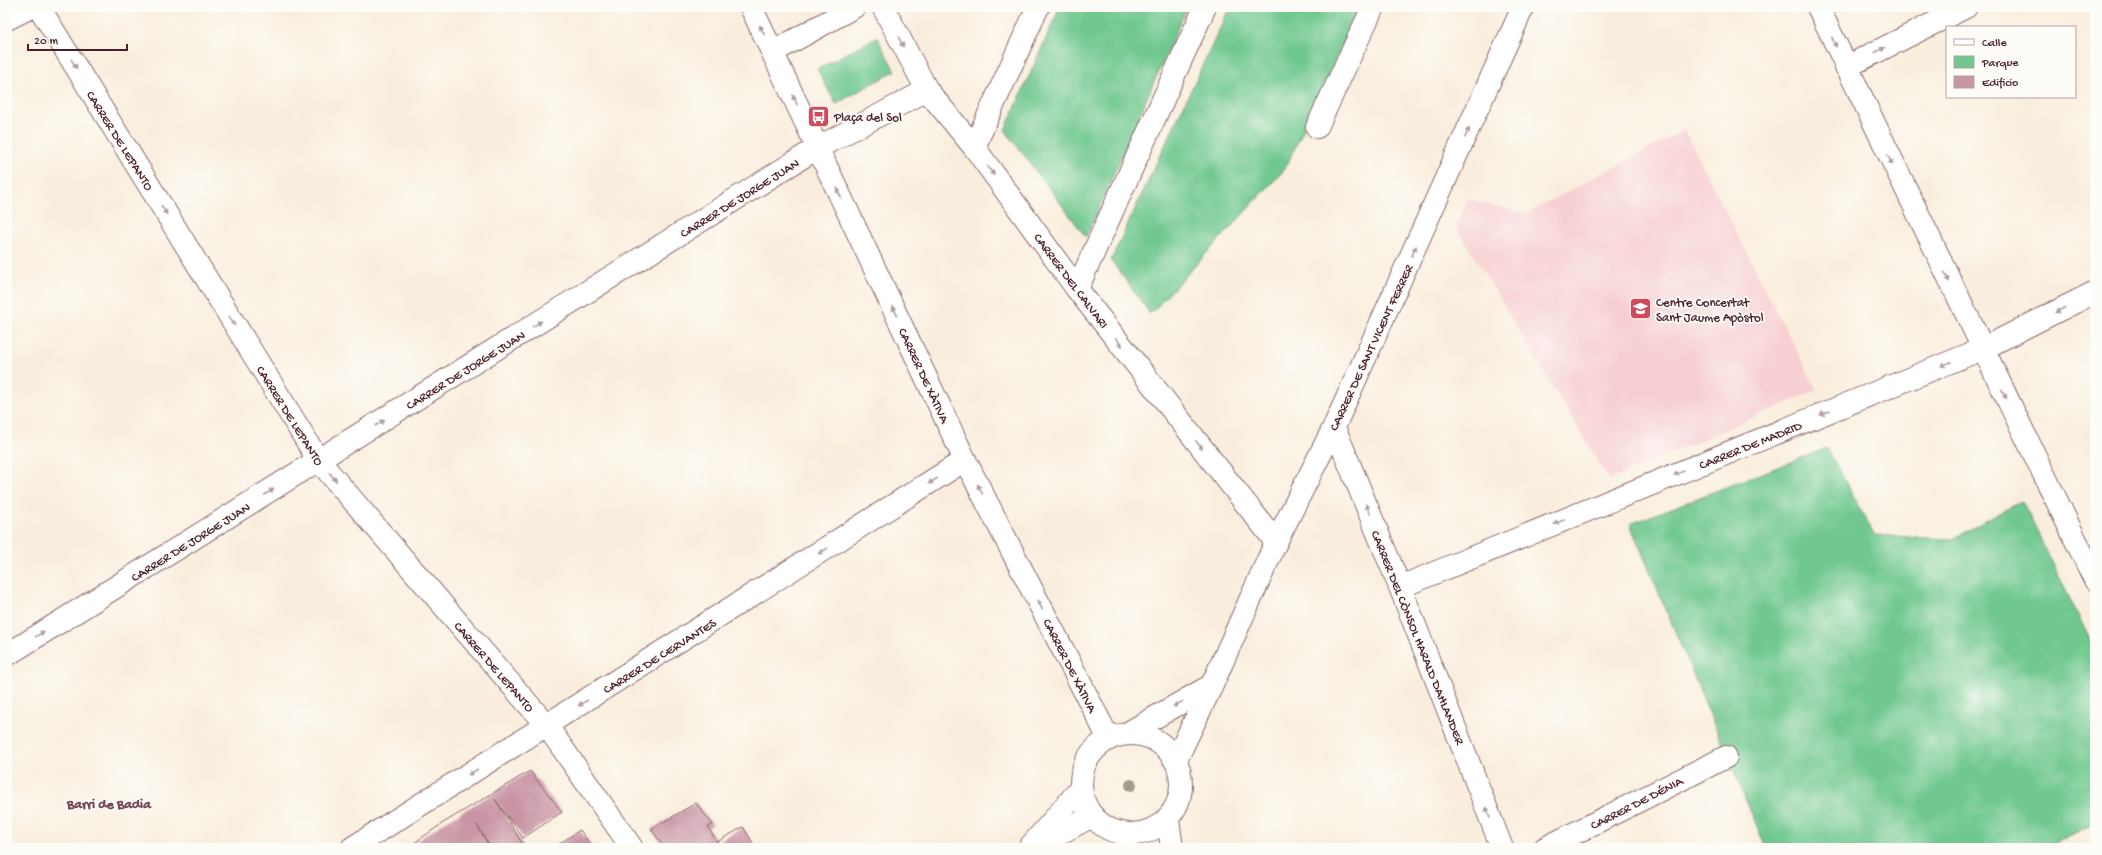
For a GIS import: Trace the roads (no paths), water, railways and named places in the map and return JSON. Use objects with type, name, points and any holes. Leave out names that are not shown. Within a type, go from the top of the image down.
[{"type":"street","points":[[7,19],[31,7]]},
{"type":"street","name":"CARRER DE LEPANTO","points":[[39,7],[319,461],[547,726],[632,848]]},
{"type":"street","name":"CARRER DE XÀTIVA","points":[[751,7],[966,460],[1117,737]]},
{"type":"street","points":[[773,52],[854,7]]},
{"type":"street","name":"CARRER DEL CALVARI","points":[[884,7],[927,90],[974,147],[1077,289],[1276,542]]},
{"type":"street","points":[[974,147],[1038,7]]},
{"type":"street","points":[[1077,289],[1205,7]]},
{"type":"street","points":[[1317,127],[1373,7]]},
{"type":"street","name":"CARRER DE SANT VICENT FERRER","points":[[1176,760],[1212,685],[1276,542],[1334,427],[1523,7]]},
{"type":"street","points":[[1818,7],[2095,580]]},
{"type":"street","points":[[1846,67],[1966,7]]},
{"type":"street","name":"CARRER DE JORGE JUAN","points":[[9,648],[319,461],[817,148],[927,90]]},
{"type":"street","name":"CARRER DE MADRID","points":[[1400,587],[1982,349],[2095,292]]},
{"type":"street","name":"CARRER DEL CÒNSOL HARALD DAHLANDER","points":[[1334,427],[1400,587],[1502,848]]},
{"type":"street","name":"CARRER DE CERVANTES","points":[[352,848],[966,460]]},
{"type":"street","points":[[1139,848],[1122,834],[1111,830],[1092,816],[1084,803],[1081,788],[1082,773],[1087,759],[1097,748],[1212,685]]},
{"type":"street","points":[[1117,737],[1140,735],[1155,739],[1167,748],[1176,760],[1181,775],[1182,791],[1177,806],[1168,820],[1154,829],[1138,834],[1122,834]]},
{"type":"street","name":"CARRER DE DÉNIA","points":[[1545,848],[1726,757]]},
{"type":"street","points":[[1030,848],[1081,788]]},
{"type":"street","points":[[1034,848],[1092,816]]},
{"type":"street","points":[[1168,820],[1172,848]]},
{"type":"place","name":"Plaça del Sol","points":[[819,116]]},
{"type":"place","name":"Centre Concertat Sant Jaume Apòstol","points":[[1640,308]]},
{"type":"district","name":"Barri de Badia","points":[[109,803]]}]
